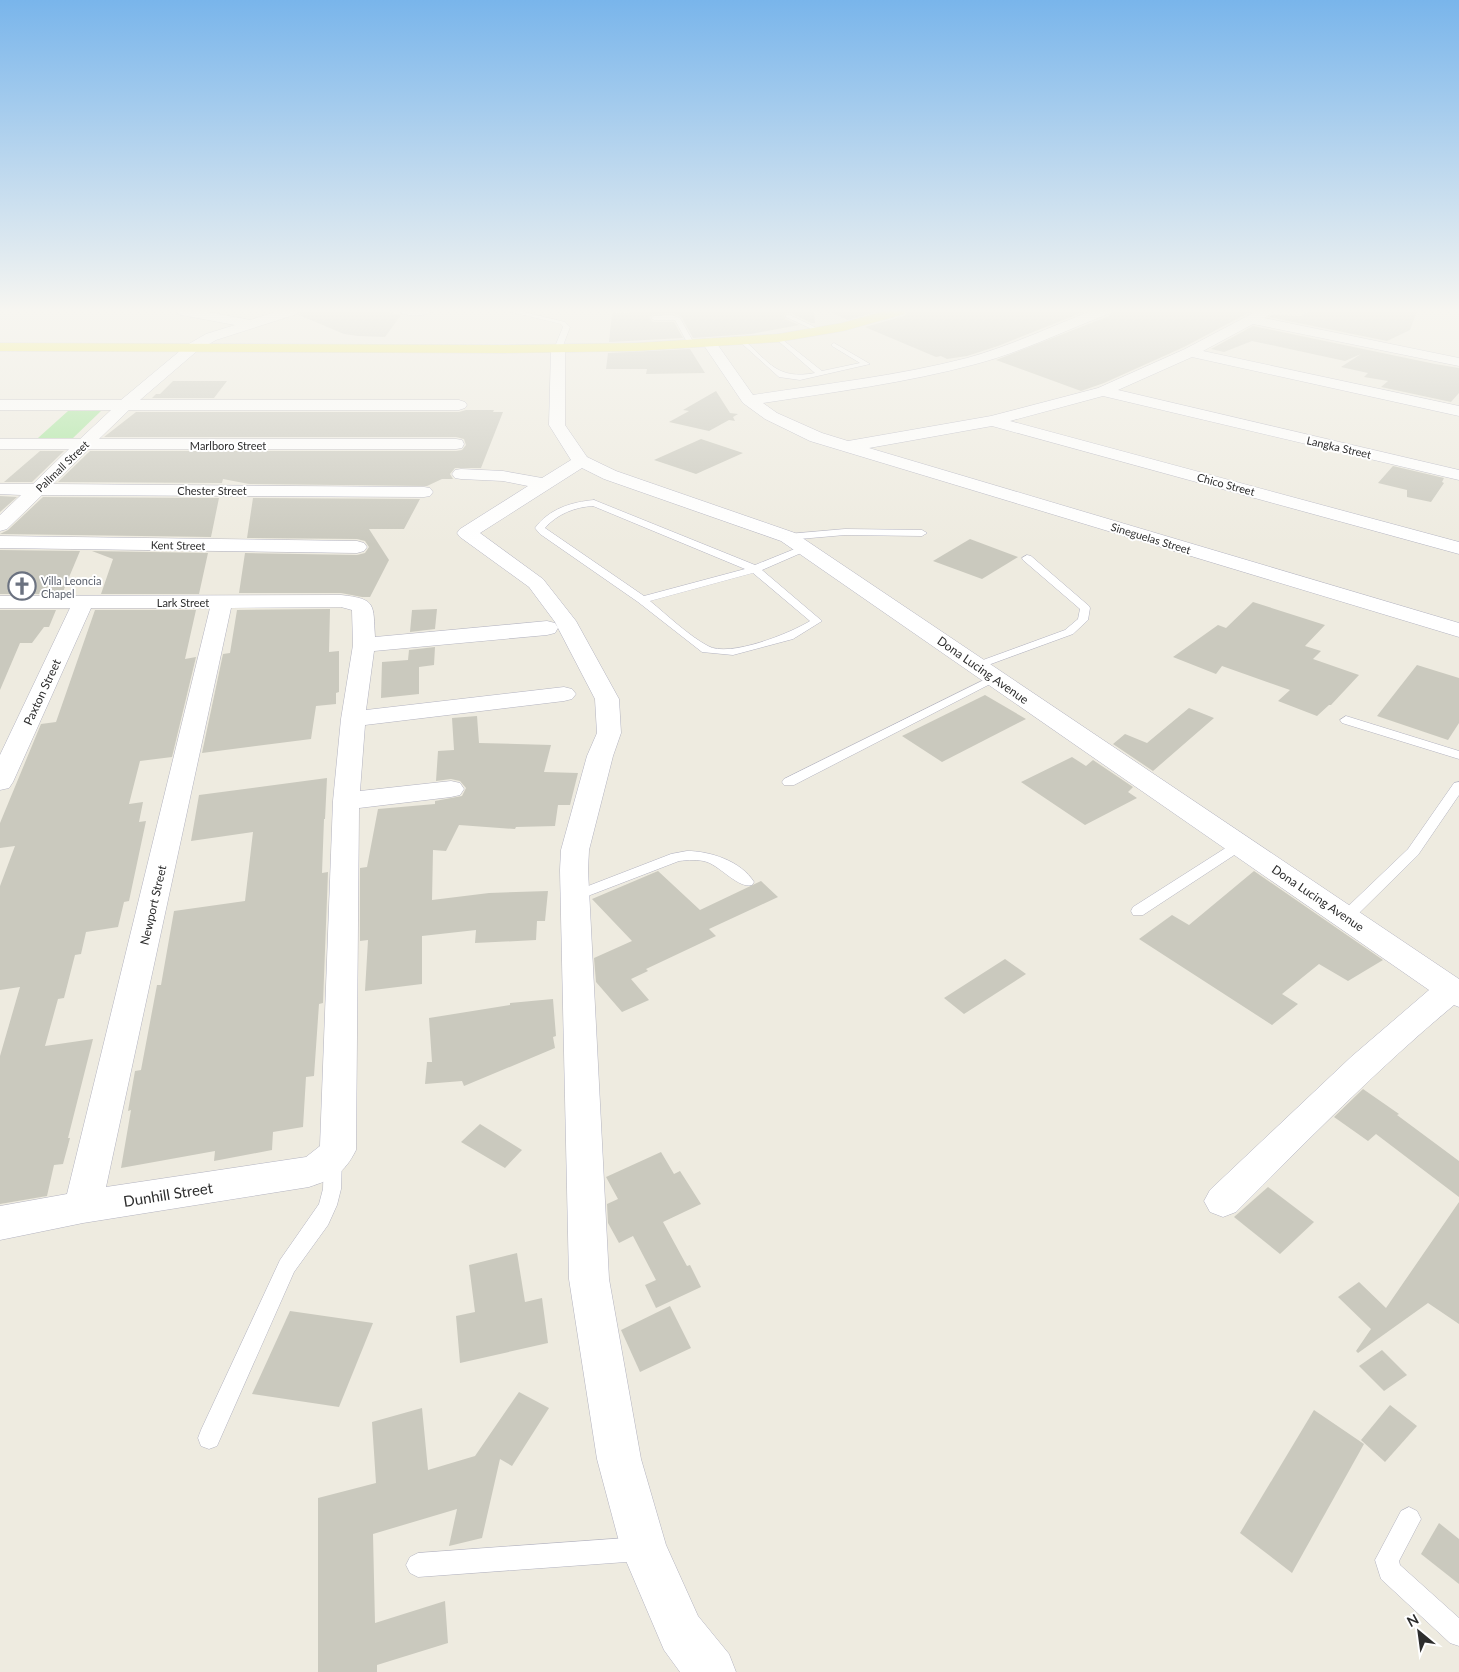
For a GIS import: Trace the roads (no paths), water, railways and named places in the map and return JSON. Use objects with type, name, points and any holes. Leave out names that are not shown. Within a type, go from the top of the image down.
[{"type":"street","name":"Pallmall Street","points":[[0,524],[144,389]]},
{"type":"street","points":[[557,389],[557,425],[580,461],[468,533],[536,583],[565,621],[607,699],[609,734],[600,756],[575,850],[574,896],[589,1279],[619,1459],[644,1549],[680,1633],[711,1672]]},
{"type":"street","name":"Sineguelas Street","points":[[741,389],[749,400],[771,416],[816,437],[844,447],[1459,630]]},
{"type":"street","points":[[749,400],[821,389]]},
{"type":"street","points":[[844,447],[992,421],[1107,389]]},
{"type":"street","points":[[1359,389],[1459,411]]},
{"type":"street","name":"Langka Street","points":[[1103,391],[1459,475]]},
{"type":"street","points":[[0,404],[459,405]]},
{"type":"street","name":"Chico Street","points":[[992,421],[1459,548]]},
{"type":"street","name":"Marlboro Street","points":[[0,444],[456,444]]},
{"type":"street","name":"Dona Lucing Avenue","points":[[580,461],[610,475],[797,543],[1455,993]]},
{"type":"street","points":[[461,474],[503,476],[544,484]]},
{"type":"street","name":"Chester Street","points":[[0,489],[424,492]]},
{"type":"street","name":"Kent Street","points":[[0,542],[357,547]]},
{"type":"street","name":"Lark Street","points":[[0,602],[341,600],[357,603],[363,609],[364,646]]},
{"type":"street","name":"Paxton Street","points":[[0,782],[84,601]]},
{"type":"street","name":"Newport Street","points":[[83,1207],[222,602]]},
{"type":"street","points":[[333,1159],[338,1150],[346,802],[353,719],[364,646],[547,628]]},
{"type":"street","points":[[353,719],[564,694]]},
{"type":"street","points":[[346,802],[451,789]]},
{"type":"street","points":[[1222,1201],[1324,1101],[1408,1024],[1455,993]]},
{"type":"street","name":"Dunhill Street","points":[[0,1224],[83,1207],[309,1172],[322,1167],[333,1159]]},
{"type":"lane","points":[[594,502],[755,569],[816,621],[789,637],[729,653],[716,652],[706,650],[642,600],[543,532],[540,528],[544,522],[574,505],[594,502]]},
{"type":"lane","points":[[642,600],[755,569],[797,543],[845,532],[922,533]]},
{"type":"lane","points":[[789,782],[985,672],[1069,632],[1083,620],[1085,608],[1027,558]]},
{"type":"lane","points":[[1346,720],[1459,755]]},
{"type":"lane","points":[[1346,917],[1413,852],[1459,786]]},
{"type":"lane","points":[[1138,911],[1240,845]]},
{"type":"lane","points":[[574,896],[685,855],[706,856],[717,859],[748,882]]},
{"type":"lane","points":[[209,1438],[287,1266],[321,1219],[328,1205],[332,1189],[333,1159]]},
{"type":"lane","points":[[1409,1518],[1387,1560],[1389,1571],[1459,1634]]},
{"type":"lane","points":[[418,1565],[644,1549]]},
{"type":"place","name":"Villa Leoncia Chapel","points":[[22,586]]}]
